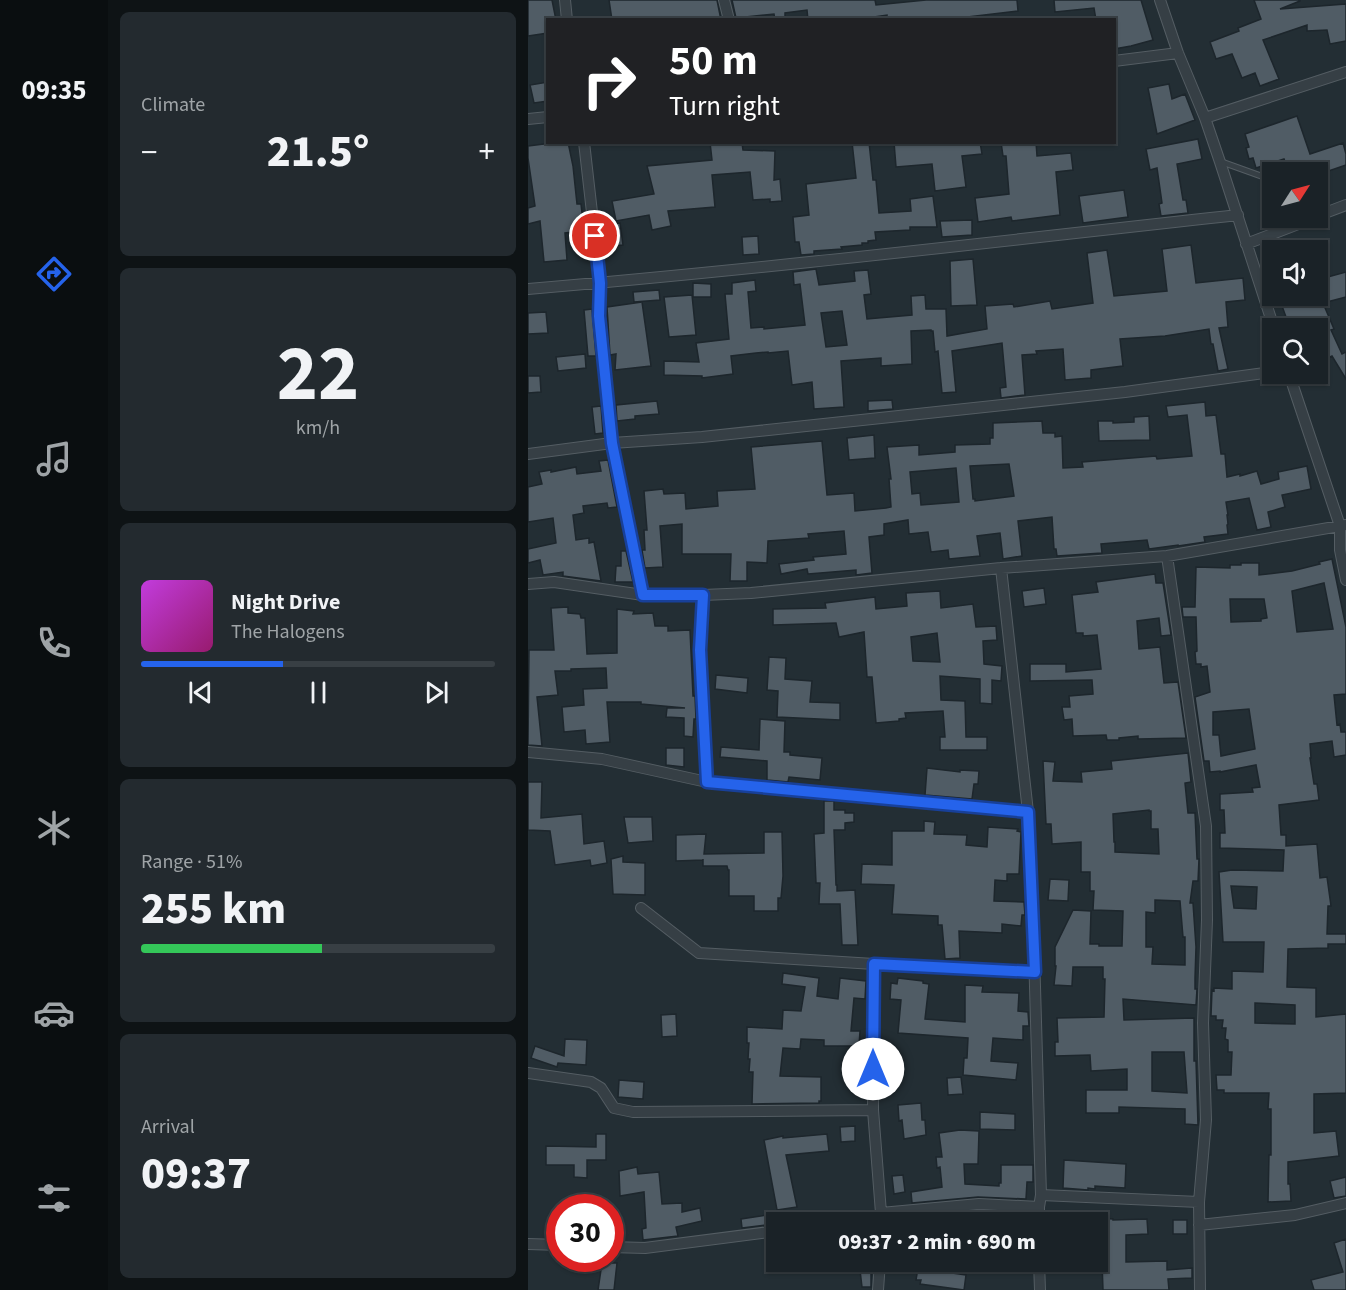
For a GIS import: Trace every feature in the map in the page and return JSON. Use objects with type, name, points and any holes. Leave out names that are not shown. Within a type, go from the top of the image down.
[{"type":"street","points":[[565,0],[567,18]]},
{"type":"street","points":[[724,0],[728,18]]},
{"type":"street","points":[[1160,0],[1220,162],[1271,318]]},
{"type":"street","points":[[1116,61],[1178,53]]},
{"type":"street","points":[[1204,118],[1346,72]]},
{"type":"street","points":[[528,119],[546,117]]},
{"type":"street","points":[[584,144],[600,283],[599,316],[612,443],[643,595]]},
{"type":"street","points":[[1328,212],[1346,205]]},
{"type":"street","points":[[528,289],[1238,215]]},
{"type":"street","points":[[1246,244],[1287,228]]},
{"type":"street","points":[[528,454],[612,443],[702,437],[1125,392],[1262,373]]},
{"type":"street","points":[[1293,384],[1343,526],[1340,550],[1346,580]]},
{"type":"street","points":[[528,584],[554,582],[643,595],[703,595],[771,591],[1001,568],[1167,556],[1343,526]]},
{"type":"street","points":[[1167,556],[1206,826],[1207,920],[1203,1023],[1206,1120],[1198,1202],[1200,1290]]},
{"type":"street","points":[[1001,568],[1028,812],[1035,972],[1041,1195],[1039,1212]]},
{"type":"street","points":[[703,595],[700,650],[707,782]]},
{"type":"street","points":[[528,752],[602,759],[707,782],[1028,812]]},
{"type":"street","points":[[641,908],[699,953],[1035,972]]},
{"type":"street","points":[[874,964],[873,1110],[880,1212]]},
{"type":"street","points":[[528,1073],[591,1082],[601,1088],[614,1108],[633,1112],[873,1110]]},
{"type":"street","points":[[1041,1195],[1198,1202]]},
{"type":"street","points":[[1198,1225],[1295,1215],[1346,1203]]},
{"type":"street","points":[[927,1212],[979,1204],[1039,1207]]},
{"type":"street","points":[[624,1247],[645,1248],[766,1232]]},
{"type":"street","points":[[528,1244],[546,1245]]},
{"type":"street","points":[[878,1290],[879,1272]]},
{"type":"street","points":[[1040,1272],[1040,1290]]},
{"type":"lane","points":[[1220,162],[1260,176]]},
{"type":"building","points":[[528,0],[552,0],[556,18],[546,18],[546,33],[528,36]]},
{"type":"building","points":[[609,0],[717,0],[721,18],[654,17],[612,18]]},
{"type":"building","points":[[732,0],[875,0],[876,5],[926,0],[1017,0],[1018,11],[959,18],[887,18],[887,15],[867,18],[808,18],[807,10],[785,13],[785,18],[775,18],[774,14],[736,18]]},
{"type":"building","points":[[1054,0],[1141,0],[1153,40],[1116,49],[1116,18],[1096,18],[1094,8],[1055,12]]},
{"type":"building","points":[[1254,0],[1300,0],[1280,9],[1346,4],[1346,41],[1330,44],[1327,30],[1307,31],[1307,25],[1263,40],[1279,79],[1260,86],[1255,73],[1242,78],[1232,54],[1216,59],[1210,42],[1239,31],[1238,28],[1261,19]]},
{"type":"building","points":[[546,82],[546,101],[534,103],[530,85]]},
{"type":"building","points":[[1169,84],[1172,99],[1185,94],[1195,120],[1157,134],[1148,88]]},
{"type":"building","points":[[1297,116],[1310,154],[1343,143],[1346,165],[1328,171],[1328,162],[1285,162],[1284,159],[1262,162],[1262,166],[1256,168],[1253,158],[1249,159],[1246,148],[1249,147],[1245,134]]},
{"type":"building","points":[[1198,139],[1202,159],[1177,164],[1183,200],[1186,200],[1188,213],[1161,216],[1159,204],[1162,203],[1157,168],[1150,170],[1146,149]]},
{"type":"building","points":[[568,144],[577,204],[581,204],[584,231],[565,233],[567,260],[544,262],[540,221],[528,224],[528,208],[535,206],[528,146]]},
{"type":"building","points":[[710,144],[742,144],[743,150],[775,151],[774,180],[780,179],[782,201],[753,200],[750,172],[712,175],[715,207],[668,211],[671,226],[652,230],[649,215],[616,221],[612,201],[654,194],[647,166],[712,160]]},
{"type":"building","points":[[852,144],[869,144],[879,213],[911,211],[910,199],[933,196],[937,227],[910,227],[910,230],[875,232],[876,240],[862,243],[862,245],[814,251],[814,254],[801,255],[799,242],[795,242],[793,217],[809,215],[806,184],[856,178]]},
{"type":"building","points":[[894,144],[980,144],[982,154],[962,156],[966,187],[935,191],[932,164],[896,167]]},
{"type":"building","points":[[1001,144],[1036,144],[1037,156],[1071,153],[1073,170],[1056,172],[1060,215],[1012,221],[1011,217],[978,222],[975,198],[1009,194],[1006,156],[1003,156]]},
{"type":"building","points":[[1124,190],[1128,217],[1083,223],[1079,196]]},
{"type":"building","points":[[972,220],[972,235],[942,237],[940,221]]},
{"type":"building","points":[[620,223],[623,245],[612,246],[609,224]]},
{"type":"building","points":[[758,236],[759,254],[743,255],[742,237]]},
{"type":"building","points":[[1191,245],[1196,283],[1243,278],[1245,300],[1226,302],[1228,327],[1219,328],[1228,369],[1218,371],[1209,329],[1165,336],[1120,339],[1123,366],[1091,370],[1091,378],[1065,380],[1063,349],[1036,351],[1037,354],[1022,355],[1025,395],[1001,398],[1000,388],[1006,387],[1002,343],[952,351],[956,392],[942,393],[938,351],[935,352],[931,330],[911,331],[912,364],[881,366],[881,358],[841,361],[844,407],[814,409],[812,382],[792,385],[788,351],[731,356],[733,374],[702,378],[702,376],[664,375],[664,361],[699,362],[696,343],[729,339],[725,294],[732,294],[732,283],[755,280],[756,291],[748,292],[751,328],[764,327],[764,329],[805,325],[800,284],[794,285],[793,272],[816,269],[819,285],[855,281],[854,271],[868,270],[871,294],[864,295],[867,319],[912,315],[911,296],[925,295],[926,309],[946,309],[947,336],[987,329],[985,306],[1013,304],[1014,307],[1050,301],[1052,309],[1093,303],[1087,253],[1107,250],[1114,296],[1167,291],[1162,249]],"holes":[[[842,311],[847,345],[826,347],[821,313]]]},
{"type":"building","points":[[973,259],[977,305],[951,306],[950,261]]},
{"type":"building","points":[[1346,272],[1346,297],[1328,302],[1328,277]]},
{"type":"building","points":[[693,283],[711,284],[711,297],[693,297]]},
{"type":"building","points":[[659,290],[660,300],[634,302],[633,292]]},
{"type":"building","points":[[692,295],[696,335],[669,337],[664,297]]},
{"type":"building","points":[[642,302],[651,366],[615,370],[616,354],[610,355],[607,307]]},
{"type":"building","points":[[1282,306],[1324,306],[1334,329],[1331,330],[1342,354],[1346,352],[1346,379],[1332,356],[1328,358],[1328,318],[1286,318]]},
{"type":"building","points":[[592,309],[596,356],[588,356],[584,310]]},
{"type":"building","points":[[546,312],[548,333],[528,334],[528,313]]},
{"type":"building","points":[[585,354],[586,368],[558,371],[556,357]]},
{"type":"building","points":[[528,376],[540,376],[541,392],[528,393]]},
{"type":"building","points":[[892,400],[893,409],[868,411],[868,401]]},
{"type":"building","points":[[657,401],[659,414],[635,416],[635,419],[617,421],[616,405]]},
{"type":"building","points":[[1205,402],[1206,416],[1216,415],[1221,454],[1225,454],[1227,477],[1257,471],[1261,484],[1279,479],[1278,472],[1307,466],[1311,489],[1282,495],[1285,507],[1268,512],[1271,527],[1257,530],[1249,498],[1226,502],[1228,534],[1204,537],[1205,542],[1178,546],[1149,549],[1147,540],[1101,544],[1102,553],[1057,556],[1056,549],[1054,549],[1052,517],[1018,521],[1022,556],[1003,559],[1000,533],[977,536],[980,556],[949,559],[948,550],[931,552],[928,532],[909,534],[908,520],[884,524],[884,535],[869,537],[872,573],[856,575],[856,570],[808,574],[807,569],[781,574],[779,564],[814,560],[813,557],[846,554],[844,531],[808,534],[809,538],[768,541],[767,563],[747,562],[747,581],[730,581],[731,554],[682,554],[682,524],[660,526],[663,567],[645,568],[642,550],[645,550],[644,530],[647,530],[644,491],[663,489],[664,494],[685,493],[686,509],[718,506],[717,491],[755,489],[751,447],[822,441],[827,495],[854,493],[855,511],[886,508],[891,507],[889,479],[891,479],[887,447],[919,445],[919,455],[955,452],[955,445],[990,444],[990,438],[993,438],[993,423],[1042,421],[1043,433],[1055,433],[1055,437],[1062,436],[1063,468],[1083,467],[1082,462],[1156,456],[1157,459],[1192,456],[1187,415],[1168,417],[1166,406]],"holes":[[[1009,464],[1014,496],[975,501],[970,466]],[[956,468],[959,502],[921,505],[920,493],[912,494],[910,472]]]},
{"type":"building","points":[[601,406],[603,433],[595,434],[592,407]]},
{"type":"building","points":[[1149,416],[1150,440],[1099,441],[1098,421],[1134,422],[1134,417]]},
{"type":"building","points":[[874,435],[875,458],[849,460],[847,438]]},
{"type":"building","points":[[608,460],[617,507],[608,508],[607,503],[583,506],[584,513],[573,515],[576,540],[589,538],[589,543],[594,542],[601,581],[563,576],[563,572],[543,575],[540,560],[528,563],[528,549],[556,543],[553,518],[528,522],[528,487],[542,484],[539,472],[576,467],[577,474],[601,471],[599,461]]},
{"type":"building","points":[[621,551],[626,551],[633,582],[615,582],[616,566],[621,566]]},
{"type":"building","points":[[1332,559],[1346,627],[1346,694],[1334,695],[1337,725],[1340,724],[1341,732],[1346,732],[1346,755],[1334,757],[1332,741],[1310,744],[1314,784],[1317,784],[1319,800],[1279,805],[1281,835],[1286,835],[1286,846],[1317,844],[1320,878],[1327,877],[1331,906],[1328,906],[1327,934],[1346,934],[1346,944],[1328,944],[1328,948],[1288,949],[1287,987],[1316,988],[1316,1017],[1346,1014],[1346,1093],[1314,1094],[1314,1133],[1336,1131],[1339,1156],[1288,1162],[1291,1201],[1268,1202],[1269,1155],[1271,1155],[1269,1093],[1224,1093],[1224,1090],[1217,1090],[1216,1075],[1231,1075],[1232,1052],[1228,1052],[1228,1040],[1225,1039],[1226,1028],[1222,1028],[1223,1020],[1216,1020],[1216,1016],[1211,1016],[1212,990],[1214,991],[1214,988],[1232,989],[1232,971],[1263,972],[1264,942],[1223,942],[1219,872],[1283,871],[1284,850],[1220,848],[1220,833],[1225,833],[1224,810],[1220,810],[1220,794],[1253,792],[1252,788],[1260,787],[1256,765],[1210,772],[1209,761],[1204,761],[1195,697],[1210,692],[1207,666],[1201,667],[1201,664],[1196,664],[1196,617],[1183,617],[1182,607],[1195,607],[1196,567],[1230,568],[1230,565],[1241,565],[1241,563],[1259,563],[1259,575],[1292,571],[1320,564],[1319,562]],"holes":[[[1324,583],[1333,629],[1297,632],[1292,591]],[[1230,599],[1264,599],[1267,618],[1261,621],[1231,622]],[[1249,709],[1255,749],[1221,756],[1219,735],[1213,735],[1213,712]],[[1231,886],[1257,887],[1256,909],[1234,908]],[[1255,1003],[1295,1005],[1295,1024],[1255,1023]]]},
{"type":"building","points":[[1155,574],[1156,583],[1163,583],[1171,635],[1161,636],[1159,618],[1137,621],[1139,649],[1160,647],[1164,683],[1178,682],[1186,738],[1138,739],[1138,736],[1107,740],[1106,735],[1073,736],[1072,719],[1064,720],[1062,707],[1070,707],[1069,696],[1093,694],[1092,680],[1030,681],[1030,664],[1066,664],[1066,672],[1101,669],[1097,635],[1083,636],[1083,633],[1076,633],[1072,595],[1098,592],[1096,582]]},
{"type":"building","points":[[1044,588],[1046,604],[1024,607],[1022,591]]},
{"type":"building","points":[[940,591],[941,608],[973,604],[976,627],[996,626],[997,640],[983,641],[984,664],[1002,666],[1001,681],[992,680],[992,704],[980,703],[980,679],[940,676],[941,700],[965,701],[966,737],[987,737],[987,750],[940,750],[940,737],[945,737],[943,711],[905,713],[906,718],[899,719],[899,721],[876,723],[872,677],[867,677],[864,632],[839,637],[836,623],[773,625],[773,609],[826,608],[825,603],[875,597],[876,609],[907,606],[906,593]],"holes":[[[937,633],[940,662],[913,661],[911,637]]]},
{"type":"building","points":[[568,607],[568,613],[580,614],[581,618],[585,618],[587,654],[617,653],[617,609],[634,611],[633,614],[653,613],[655,626],[668,626],[668,631],[690,630],[696,719],[694,719],[693,737],[684,736],[684,718],[666,717],[667,708],[685,708],[641,704],[641,702],[607,702],[610,742],[586,744],[585,730],[564,732],[562,707],[584,705],[583,689],[607,688],[606,668],[571,669],[571,671],[555,671],[558,695],[537,697],[542,746],[528,745],[529,650],[554,650],[551,608]]},
{"type":"building","points":[[769,657],[786,658],[785,679],[812,681],[810,702],[840,703],[840,720],[777,717],[778,691],[767,690]]},
{"type":"building","points":[[716,675],[748,678],[747,693],[715,689]]},
{"type":"building","points":[[760,719],[785,721],[784,752],[790,752],[790,755],[822,758],[820,780],[789,777],[788,782],[767,780],[767,761],[720,757],[721,747],[759,750]]},
{"type":"building","points":[[666,748],[684,748],[684,767],[666,765]]},
{"type":"building","points":[[1188,753],[1191,782],[1185,783],[1188,813],[1195,813],[1197,859],[1199,859],[1198,881],[1193,881],[1190,903],[1193,903],[1196,947],[1196,1005],[1123,999],[1124,1020],[1194,1018],[1198,1125],[1185,1124],[1185,1109],[1119,1107],[1119,1113],[1086,1113],[1086,1090],[1127,1090],[1127,1069],[1091,1071],[1090,1055],[1055,1056],[1055,1042],[1058,1042],[1057,1018],[1104,1017],[1105,979],[1103,979],[1103,967],[1073,967],[1072,986],[1054,985],[1055,947],[1073,910],[1091,911],[1090,944],[1122,946],[1123,911],[1093,910],[1094,891],[1090,891],[1090,872],[1081,872],[1081,842],[1052,844],[1051,824],[1046,824],[1043,761],[1055,762],[1053,781],[1082,782],[1081,772],[1112,769],[1111,761]],"holes":[[[1151,811],[1151,829],[1158,829],[1159,854],[1115,852],[1113,814]],[[1155,900],[1180,901],[1183,937],[1185,937],[1185,965],[1152,964],[1153,947],[1146,947],[1146,912],[1155,913]],[[1152,1052],[1184,1052],[1187,1093],[1152,1091]]]},
{"type":"building","points":[[927,768],[960,772],[960,770],[979,771],[978,784],[974,784],[972,799],[925,795]]},
{"type":"building","points":[[528,782],[542,782],[541,818],[582,814],[584,844],[604,841],[607,863],[591,866],[590,860],[555,865],[550,831],[528,830]]},
{"type":"building","points":[[824,801],[834,801],[834,810],[854,813],[854,822],[845,823],[845,830],[834,830],[837,891],[855,890],[858,945],[842,945],[840,904],[819,904],[820,883],[816,883],[814,834],[824,833]]},
{"type":"building","points":[[624,817],[652,817],[653,841],[628,843]]},
{"type":"building","points":[[924,821],[935,822],[934,834],[967,835],[966,845],[987,847],[988,827],[1018,829],[1017,831],[1021,832],[1019,874],[1007,874],[1007,881],[995,880],[994,901],[1024,902],[1025,915],[1022,915],[1021,926],[1002,924],[1002,933],[959,931],[960,958],[945,959],[942,925],[938,925],[938,916],[892,914],[894,885],[861,884],[862,864],[892,865],[892,831],[924,831]]},
{"type":"building","points":[[764,832],[782,832],[783,876],[781,898],[778,898],[778,911],[754,911],[754,896],[729,896],[727,866],[703,866],[703,860],[676,861],[676,835],[706,834],[704,854],[764,853]]},
{"type":"building","points":[[623,856],[623,862],[645,863],[645,895],[613,894],[611,859]]},
{"type":"building","points":[[1050,879],[1069,880],[1068,901],[1048,900]]},
{"type":"building","points":[[783,973],[819,978],[817,996],[838,999],[840,978],[866,981],[865,999],[854,998],[851,1031],[860,1031],[859,1046],[824,1046],[824,1040],[801,1039],[800,1049],[783,1048],[780,1076],[821,1077],[821,1101],[819,1103],[752,1104],[753,1072],[749,1072],[747,1027],[782,1029],[783,1010],[801,1011],[805,987],[782,984]]},
{"type":"building","points":[[898,978],[923,981],[929,984],[925,1019],[965,1022],[965,985],[983,986],[982,992],[1019,993],[1018,1011],[1028,1012],[1029,1026],[1023,1026],[1023,1040],[993,1038],[991,1061],[1018,1063],[1016,1080],[963,1075],[968,1038],[898,1033],[901,1000],[890,999],[891,983],[897,984]]},
{"type":"building","points":[[676,1014],[677,1036],[662,1037],[661,1015]]},
{"type":"building","points":[[565,1039],[587,1040],[586,1065],[558,1063],[557,1067],[531,1058],[535,1046],[564,1056]]},
{"type":"building","points":[[961,1077],[963,1094],[948,1095],[947,1078]]},
{"type":"building","points":[[619,1080],[644,1082],[643,1099],[618,1097]]},
{"type":"building","points":[[921,1103],[926,1135],[904,1139],[898,1105]]},
{"type":"building","points":[[980,1112],[1015,1114],[1015,1130],[980,1129]]},
{"type":"building","points":[[855,1126],[855,1141],[841,1142],[840,1127]]},
{"type":"building","points":[[960,1130],[979,1131],[978,1164],[964,1164],[965,1184],[999,1186],[1001,1165],[1033,1165],[1033,1182],[1027,1182],[1026,1199],[978,1197],[912,1203],[911,1192],[942,1187],[940,1167],[937,1168],[936,1157],[942,1157],[939,1133]]},
{"type":"building","points":[[596,1134],[606,1134],[606,1160],[587,1160],[587,1178],[574,1177],[574,1165],[546,1165],[546,1146],[596,1147]]},
{"type":"building","points":[[827,1134],[829,1151],[786,1155],[797,1207],[777,1210],[764,1140],[783,1136],[783,1138]]},
{"type":"building","points":[[1064,1160],[1126,1164],[1125,1188],[1095,1186],[1095,1189],[1088,1188],[1088,1190],[1063,1188]]},
{"type":"building","points":[[637,1167],[638,1174],[659,1172],[662,1204],[682,1203],[682,1212],[700,1208],[702,1221],[676,1227],[678,1236],[643,1240],[642,1229],[646,1228],[644,1192],[620,1194],[619,1171]]},
{"type":"building","points":[[903,1175],[905,1192],[894,1194],[892,1176]]},
{"type":"building","points":[[1346,1177],[1346,1196],[1334,1198],[1330,1181]]},
{"type":"building","points":[[766,1215],[766,1225],[742,1228],[741,1219]]},
{"type":"building","points":[[1108,1219],[1147,1219],[1148,1234],[1126,1235],[1126,1262],[1167,1261],[1167,1270],[1192,1268],[1192,1278],[1168,1279],[1169,1290],[1103,1290],[1102,1272],[1108,1272]]},
{"type":"building","points":[[1173,1220],[1187,1220],[1187,1234],[1173,1234]]},
{"type":"building","points":[[1346,1239],[1346,1290],[1314,1290],[1311,1280],[1343,1272],[1334,1243]]},
{"type":"building","points":[[601,1272],[616,1272],[614,1290],[598,1290]]},
{"type":"building","points":[[860,1272],[871,1272],[871,1287],[862,1287]]},
{"type":"building","points":[[917,1272],[966,1275],[964,1290],[920,1284],[921,1280],[916,1280]]},
{"type":"route","points":[[595,236],[600,283],[599,316],[612,443],[643,595],[703,595],[700,650],[707,782],[1028,812],[1035,972],[874,964],[873,1069]]}]
